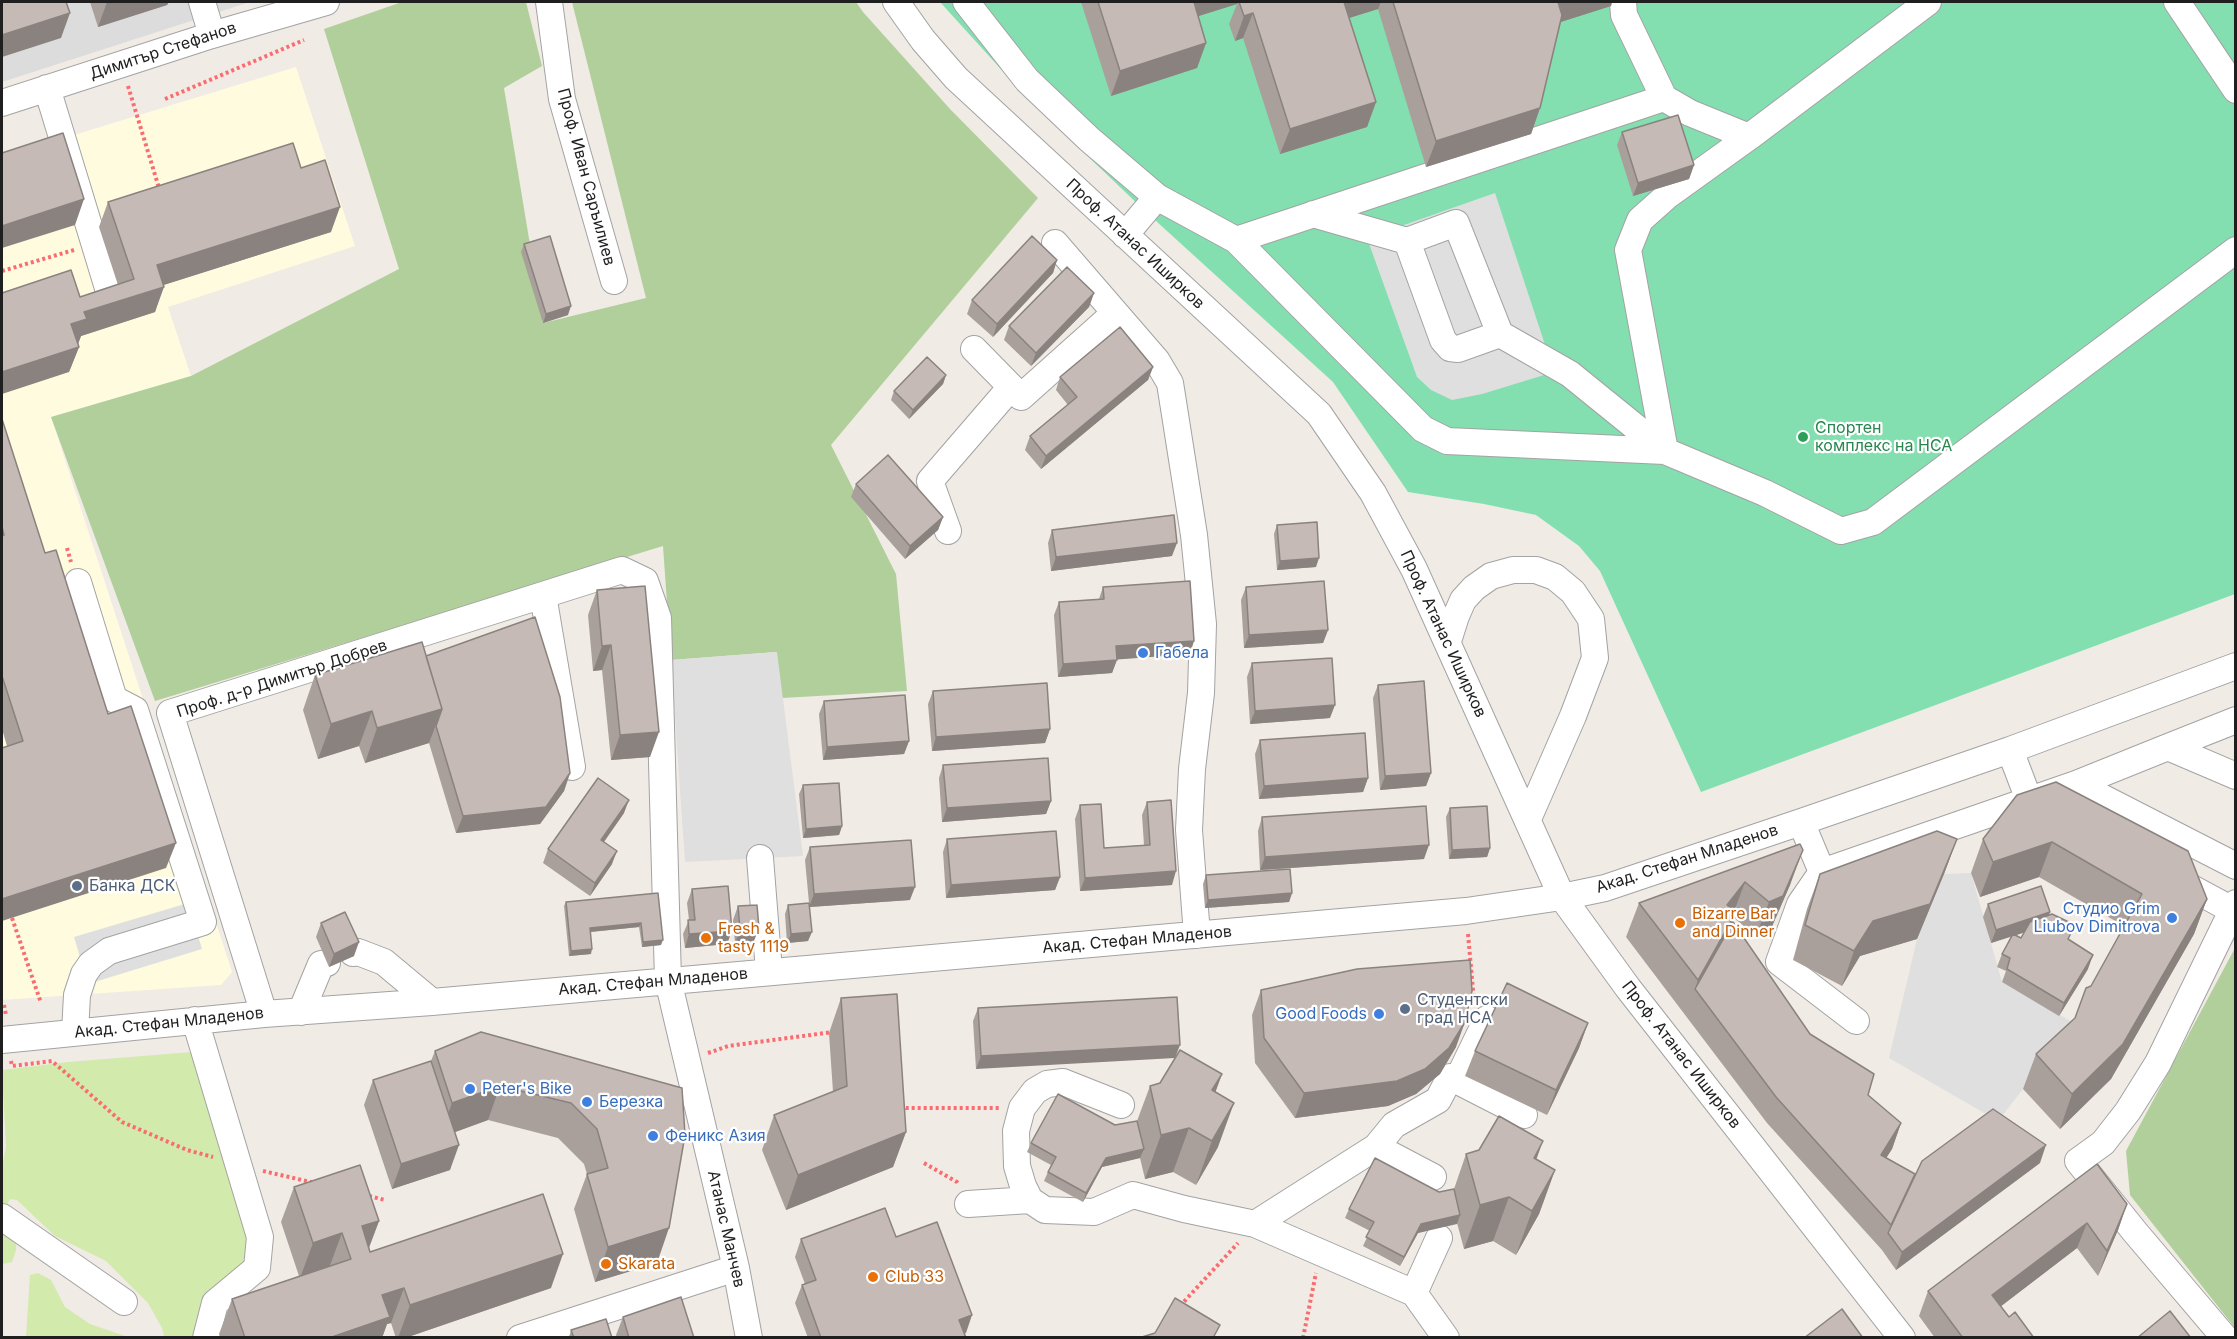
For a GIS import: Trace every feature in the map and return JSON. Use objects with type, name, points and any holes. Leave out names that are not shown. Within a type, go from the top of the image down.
[{"type":"street","points":[[202,2],[212,35]]},
{"type":"street","name":"Димитър Стефанов","points":[[2,103],[212,35],[326,2]]},
{"type":"street","name":"Проф. Иван Саръилиев","points":[[549,2],[562,99],[614,281]]},
{"type":"street","name":"Проф. Атанас Иширков","points":[[896,2],[923,40],[956,78],[1319,414],[1373,492],[1414,570],[1562,897],[1628,988],[1902,1338]]},
{"type":"street","points":[[966,2],[1027,80],[1089,140],[1157,197],[1236,240],[1423,429],[1447,441],[1665,452]]},
{"type":"street","points":[[1623,2],[1624,15],[1664,98],[1690,113],[1749,138]]},
{"type":"street","points":[[1665,452],[1628,250],[1640,220],[1667,196],[1749,138],[1928,2]]},
{"type":"street","points":[[2177,2],[2232,78]]},
{"type":"street","points":[[47,88],[111,298]]},
{"type":"street","points":[[1236,240],[1664,98]]},
{"type":"street","points":[[1125,235],[1157,197]]},
{"type":"street","points":[[1313,214],[1407,241],[1456,223],[1500,334],[1570,374],[1665,452],[1765,493],[1841,531],[1873,522],[2235,250]]},
{"type":"street","points":[[1407,241],[1443,340],[1450,348],[1458,349],[1500,334]]},
{"type":"street","points":[[1055,243],[1157,361],[1170,383],[1194,536],[1203,624],[1202,693],[1191,769],[1189,830],[1197,935]]},
{"type":"street","points":[[974,349],[1021,397],[1115,313]]},
{"type":"street","points":[[948,531],[930,481],[1011,387]]},
{"type":"street","name":"Проф. д-р Димитър Добрев","points":[[264,1014],[170,713],[622,570]]},
{"type":"street","name":"Атанас Манчев","points":[[622,570],[645,581],[658,618],[668,980],[736,1268],[749,1338]]},
{"type":"street","points":[[1448,641],[1463,600],[1474,588],[1491,576],[1513,570],[1536,570],[1555,577],[1573,592],[1591,619],[1595,658],[1573,716],[1528,819]]},
{"type":"street","points":[[75,1032],[77,995],[84,974],[91,964],[109,951],[202,922],[135,710],[114,699],[78,582]]},
{"type":"street","points":[[543,595],[572,767]]},
{"type":"street","name":"Акад. Стефан Младенов","points":[[4,1027],[75,1032],[1197,935],[1466,910],[1562,897],[1605,888],[1801,822],[2010,750],[2235,666]]},
{"type":"street","points":[[1809,861],[2030,800],[2076,784],[2235,720]]},
{"type":"street","points":[[2168,747],[2235,776]]},
{"type":"street","points":[[2010,750],[2030,800],[2059,816]]},
{"type":"street","points":[[2076,784],[2235,866]]},
{"type":"street","points":[[1801,822],[1809,861],[1800,903],[1779,963],[1856,1021]]},
{"type":"street","points":[[760,858],[770,971]]},
{"type":"street","points":[[2149,865],[2234,908],[2158,1062],[2127,1111],[2103,1143],[2078,1161],[2225,1338]]},
{"type":"street","points":[[353,953],[358,952],[384,962],[432,1002]]},
{"type":"street","points":[[301,1012],[321,964],[327,963]]},
{"type":"street","points":[[1457,1081],[1480,1011]]},
{"type":"street","points":[[195,1020],[260,1237],[257,1268],[216,1303],[206,1338]]},
{"type":"street","points":[[1255,1224],[1376,1147],[1394,1125],[1438,1100],[1450,1077],[1524,1115]]},
{"type":"street","points":[[1121,1105],[1063,1082],[1047,1084],[1035,1091],[1022,1108],[1016,1131],[1017,1166],[1030,1200],[1045,1210],[1094,1212],[1133,1195],[1184,1209],[1255,1224],[1414,1293],[1446,1338]]},
{"type":"street","points":[[1376,1147],[1433,1177]]},
{"type":"street","points":[[969,1204],[1030,1200]]},
{"type":"street","points":[[2,1217],[124,1302]]},
{"type":"street","points":[[1414,1293],[1439,1238]]},
{"type":"street","points":[[520,1338],[736,1268]]},
{"type":"path","points":[[165,99],[304,40]]},
{"type":"path","points":[[121,64],[159,192]]},
{"type":"path","points":[[2,271],[56,255]]},
{"type":"path","points":[[1466,910],[1480,1011]]},
{"type":"path","points":[[12,918],[41,1003]]},
{"type":"path","points":[[4,1005],[4,1027]]},
{"type":"path","points":[[687,1061],[728,1046],[836,1032]]},
{"type":"path","points":[[12,1066],[52,1061],[122,1122],[187,1150],[318,1184]]},
{"type":"path","points":[[895,1098],[900,1106],[906,1108],[1022,1108]]},
{"type":"path","points":[[924,1163],[957,1182],[969,1204]]},
{"type":"path","points":[[363,1194],[385,1200]]},
{"type":"path","points":[[1175,1311],[1255,1224]]},
{"type":"path","points":[[1303,1338],[1320,1252]]},
{"type":"shaded area","points":[[2,2],[250,2],[2,82]]},
{"type":"shaded area","points":[[296,67],[355,246],[168,307],[191,376],[51,417],[232,972],[221,985],[2,1000],[2,157]]},
{"type":"shaded area","points":[[1495,193],[1554,372],[1482,394],[1452,400],[1431,390],[1417,377],[1367,238]]},
{"type":"shaded area","points":[[777,652],[803,856],[685,862],[671,660]]},
{"type":"shaded area","points":[[1971,873],[2002,982],[2074,1023],[2062,1053],[2023,1089],[1998,1121],[1889,1058],[1917,939],[1944,874]]},
{"type":"shaded area","points":[[188,903],[202,949],[88,984],[74,937]]},
{"type":"green space","points":[[402,2],[526,2],[542,66],[504,88],[543,323],[646,298],[572,2],[856,2],[950,109],[1038,198],[831,445],[896,574],[907,691],[782,698],[776,652],[671,660],[663,546],[155,701],[51,417],[191,376],[399,269],[324,29]]},
{"type":"green space","name":"Спортен комплекс на НСА","points":[[940,2],[2235,2],[2235,594],[1701,792],[1600,571],[1579,546],[1536,515],[1408,492],[1333,382],[1145,211],[1028,99]]},
{"type":"green space","points":[[2235,948],[2235,1328],[2130,1195],[2126,1151]]},
{"type":"green space","points":[[204,1051],[260,1237],[206,1337],[162,1337],[164,1335],[162,1328],[148,1303],[106,1261],[55,1236],[17,1200],[10,1199],[8,1203],[17,1221],[16,1250],[12,1262],[2,1264],[2,1168],[6,1147],[2,1070]]},
{"type":"green space","points":[[38,1273],[51,1280],[65,1307],[90,1324],[128,1337],[26,1337],[30,1275]]},
{"type":"building","points":[[2,2],[66,2],[70,13],[2,35]]},
{"type":"building","points":[[1098,2],[1194,2],[1206,43],[1120,71]]},
{"type":"building","points":[[1239,2],[1344,2],[1376,102],[1290,129],[1253,13],[1244,16]]},
{"type":"building","points":[[1393,2],[1558,2],[1562,15],[1540,108],[1436,141]]},
{"type":"building","points":[[1678,115],[1694,165],[1638,183],[1622,132]]},
{"type":"building","points":[[63,133],[84,199],[2,226],[2,153]]},
{"type":"building","points":[[293,143],[301,168],[325,160],[340,207],[157,265],[164,287],[84,312],[87,319],[71,324],[79,347],[2,372],[2,293],[71,270],[80,297],[134,279],[108,202]]},
{"type":"building","points":[[550,236],[571,306],[546,314],[524,244]]},
{"type":"building","points":[[1032,236],[1057,260],[997,324],[972,300]]},
{"type":"building","points":[[1067,267],[1094,293],[1036,353],[1009,326]]},
{"type":"building","points":[[1120,327],[1153,367],[1046,456],[1030,436],[1077,397],[1060,377]]},
{"type":"building","points":[[927,357],[946,375],[913,410],[894,391]]},
{"type":"building","points":[[2,419],[45,553],[56,550],[108,714],[131,706],[176,843],[2,899],[2,748],[23,741],[2,676],[2,536],[4,535],[2,527]]},
{"type":"building","points":[[888,455],[943,517],[910,546],[856,484]]},
{"type":"building","points":[[1174,515],[1177,543],[1056,557],[1052,530]]},
{"type":"building","points":[[1317,522],[1319,558],[1280,561],[1277,525]]},
{"type":"building","points":[[1190,581],[1194,641],[1116,646],[1117,660],[1063,664],[1059,602],[1104,599],[1103,587]]},
{"type":"building","points":[[1324,581],[1328,630],[1249,635],[1246,587]]},
{"type":"building","points":[[645,586],[659,732],[620,735],[611,645],[602,646],[597,590]]},
{"type":"building","points":[[535,617],[560,697],[570,773],[546,807],[463,816],[436,726],[442,709],[426,656]]},
{"type":"building","points":[[422,642],[442,709],[377,728],[372,711],[331,724],[315,675]]},
{"type":"building","points":[[1332,658],[1335,705],[1255,711],[1252,663]]},
{"type":"building","points":[[1424,681],[1431,773],[1385,776],[1378,685]]},
{"type":"building","points":[[1047,683],[1050,729],[936,737],[933,691]]},
{"type":"building","points":[[905,695],[909,741],[827,747],[824,701]]},
{"type":"building","points":[[1365,733],[1368,778],[1264,786],[1260,740]]},
{"type":"building","points":[[1048,758],[1051,801],[947,808],[943,765]]},
{"type":"building","points":[[598,778],[629,800],[601,840],[617,851],[595,883],[548,849]]},
{"type":"building","points":[[2056,782],[2188,851],[2207,899],[2123,1044],[2072,1094],[2036,1054],[2075,1018],[2086,988],[2091,986],[2142,894],[2052,842],[1993,862],[1983,839],[2017,795]]},
{"type":"building","points":[[839,783],[842,826],[806,829],[803,785]]},
{"type":"building","points":[[1171,800],[1176,871],[1085,878],[1080,805],[1101,804],[1104,848],[1150,845],[1147,802]]},
{"type":"building","points":[[1426,806],[1429,845],[1265,857],[1262,817]]},
{"type":"building","points":[[1487,806],[1490,848],[1452,850],[1450,808]]},
{"type":"building","points":[[1056,831],[1060,877],[951,885],[947,839]]},
{"type":"building","points":[[1937,831],[1957,839],[1930,904],[1873,921],[1854,951],[1805,925],[1820,874]]},
{"type":"building","points":[[911,840],[915,887],[814,894],[810,847]]},
{"type":"building","points":[[1800,844],[1803,850],[1783,896],[1769,902],[1745,882],[1727,905],[1736,912],[1698,980],[1639,903]]},
{"type":"building","points":[[1290,869],[1292,893],[1208,900],[1206,875]]},
{"type":"building","points":[[728,886],[732,931],[689,934],[688,920],[695,920],[692,889]]},
{"type":"building","points":[[2041,886],[2050,912],[1996,930],[1988,904]]},
{"type":"building","points":[[658,893],[663,940],[643,942],[641,923],[590,928],[592,949],[571,951],[566,902]]},
{"type":"building","points":[[809,903],[812,932],[791,934],[788,905]]},
{"type":"building","points":[[757,905],[759,928],[740,929],[738,906]]},
{"type":"building","points":[[345,912],[359,942],[334,954],[321,923]]},
{"type":"building","points":[[2052,914],[2075,925],[2068,939],[2093,955],[2064,1003],[2007,969],[2010,958],[2002,954],[2013,934],[2021,938],[2030,922]]},
{"type":"building","points":[[1733,922],[1810,1034],[1874,1074],[1868,1095],[1901,1123],[1881,1155],[1915,1174],[1891,1225],[1776,1097],[1695,989]]},
{"type":"building","points":[[1470,960],[1472,991],[1465,1022],[1449,1048],[1425,1069],[1397,1081],[1304,1093],[1264,1038],[1261,990],[1357,969]]},
{"type":"building","points":[[1507,983],[1588,1023],[1556,1090],[1475,1051]]},
{"type":"building","points":[[897,994],[906,1132],[798,1175],[774,1115],[847,1086],[841,998]]},
{"type":"building","points":[[1177,997],[1180,1045],[981,1056],[978,1008]]},
{"type":"building","points":[[481,1032],[682,1088],[685,1135],[669,1228],[608,1247],[587,1174],[608,1168],[597,1129],[571,1103],[500,1086],[452,1103],[435,1051]]},
{"type":"building","points":[[1180,1050],[1222,1074],[1212,1090],[1234,1103],[1212,1141],[1189,1128],[1161,1135],[1150,1086],[1160,1083]]},
{"type":"building","points":[[431,1061],[459,1145],[401,1164],[373,1080]]},
{"type":"building","points":[[1058,1094],[1115,1125],[1137,1121],[1144,1149],[1106,1158],[1086,1193],[1048,1172],[1056,1157],[1031,1143]]},
{"type":"building","points":[[1993,1109],[2046,1145],[1902,1252],[1888,1233],[1922,1161]]},
{"type":"building","points":[[1499,1116],[1543,1141],[1534,1158],[1555,1170],[1532,1211],[1509,1197],[1480,1205],[1466,1154],[1479,1150]]},
{"type":"building","points":[[1375,1158],[1439,1192],[1454,1189],[1460,1215],[1421,1224],[1404,1257],[1366,1237],[1374,1222],[1349,1209]]},
{"type":"building","points":[[2097,1164],[2127,1204],[2107,1251],[2087,1223],[1992,1295],[2009,1317],[2015,1312],[2034,1338],[1963,1338],[1928,1291]]},
{"type":"building","points":[[360,1165],[379,1221],[362,1226],[370,1252],[543,1194],[563,1254],[410,1305],[404,1288],[382,1295],[390,1317],[329,1338],[245,1338],[232,1299],[351,1259],[342,1233],[313,1243],[294,1187]]},
{"type":"building","name":"Club 33","points":[[885,1208],[896,1237],[937,1222],[972,1315],[959,1320],[966,1338],[821,1338],[802,1285],[816,1280],[801,1239]]},
{"type":"building","points":[[681,1297],[694,1338],[629,1338],[623,1317]]},
{"type":"building","points":[[1175,1298],[1220,1325],[1213,1338],[1142,1338],[1155,1333]]},
{"type":"building","points":[[1842,1309],[1863,1338],[1804,1338]]},
{"type":"building","points":[[2170,1311],[2191,1338],[2137,1338]]},
{"type":"building","points":[[606,1319],[612,1338],[574,1338],[571,1330]]},
{"type":"place","name":"Спортен комплекс на НСА","points":[[1803,437]]},
{"type":"place","name":"Габела","points":[[1143,653]]},
{"type":"place","name":"Банка ДСК","points":[[77,886]]},
{"type":"place","name":"Студио Grim Liubov Dimitrova","points":[[2172,918]]},
{"type":"place","name":"Bizarre Bar and Dinner","points":[[1680,923]]},
{"type":"place","name":"Fresh & tasty 1119","points":[[706,938]]},
{"type":"place","name":"Студентски град НСА","points":[[1405,1009]]},
{"type":"place","name":"Good Foods","points":[[1379,1014]]},
{"type":"place","name":"Peter's Bike","points":[[470,1089]]},
{"type":"place","name":"Березка","points":[[587,1102]]},
{"type":"place","name":"Феникс Азия","points":[[653,1136]]},
{"type":"place","name":"Skarata","points":[[606,1264]]},
{"type":"place","name":"Club 33","points":[[873,1277]]}]
